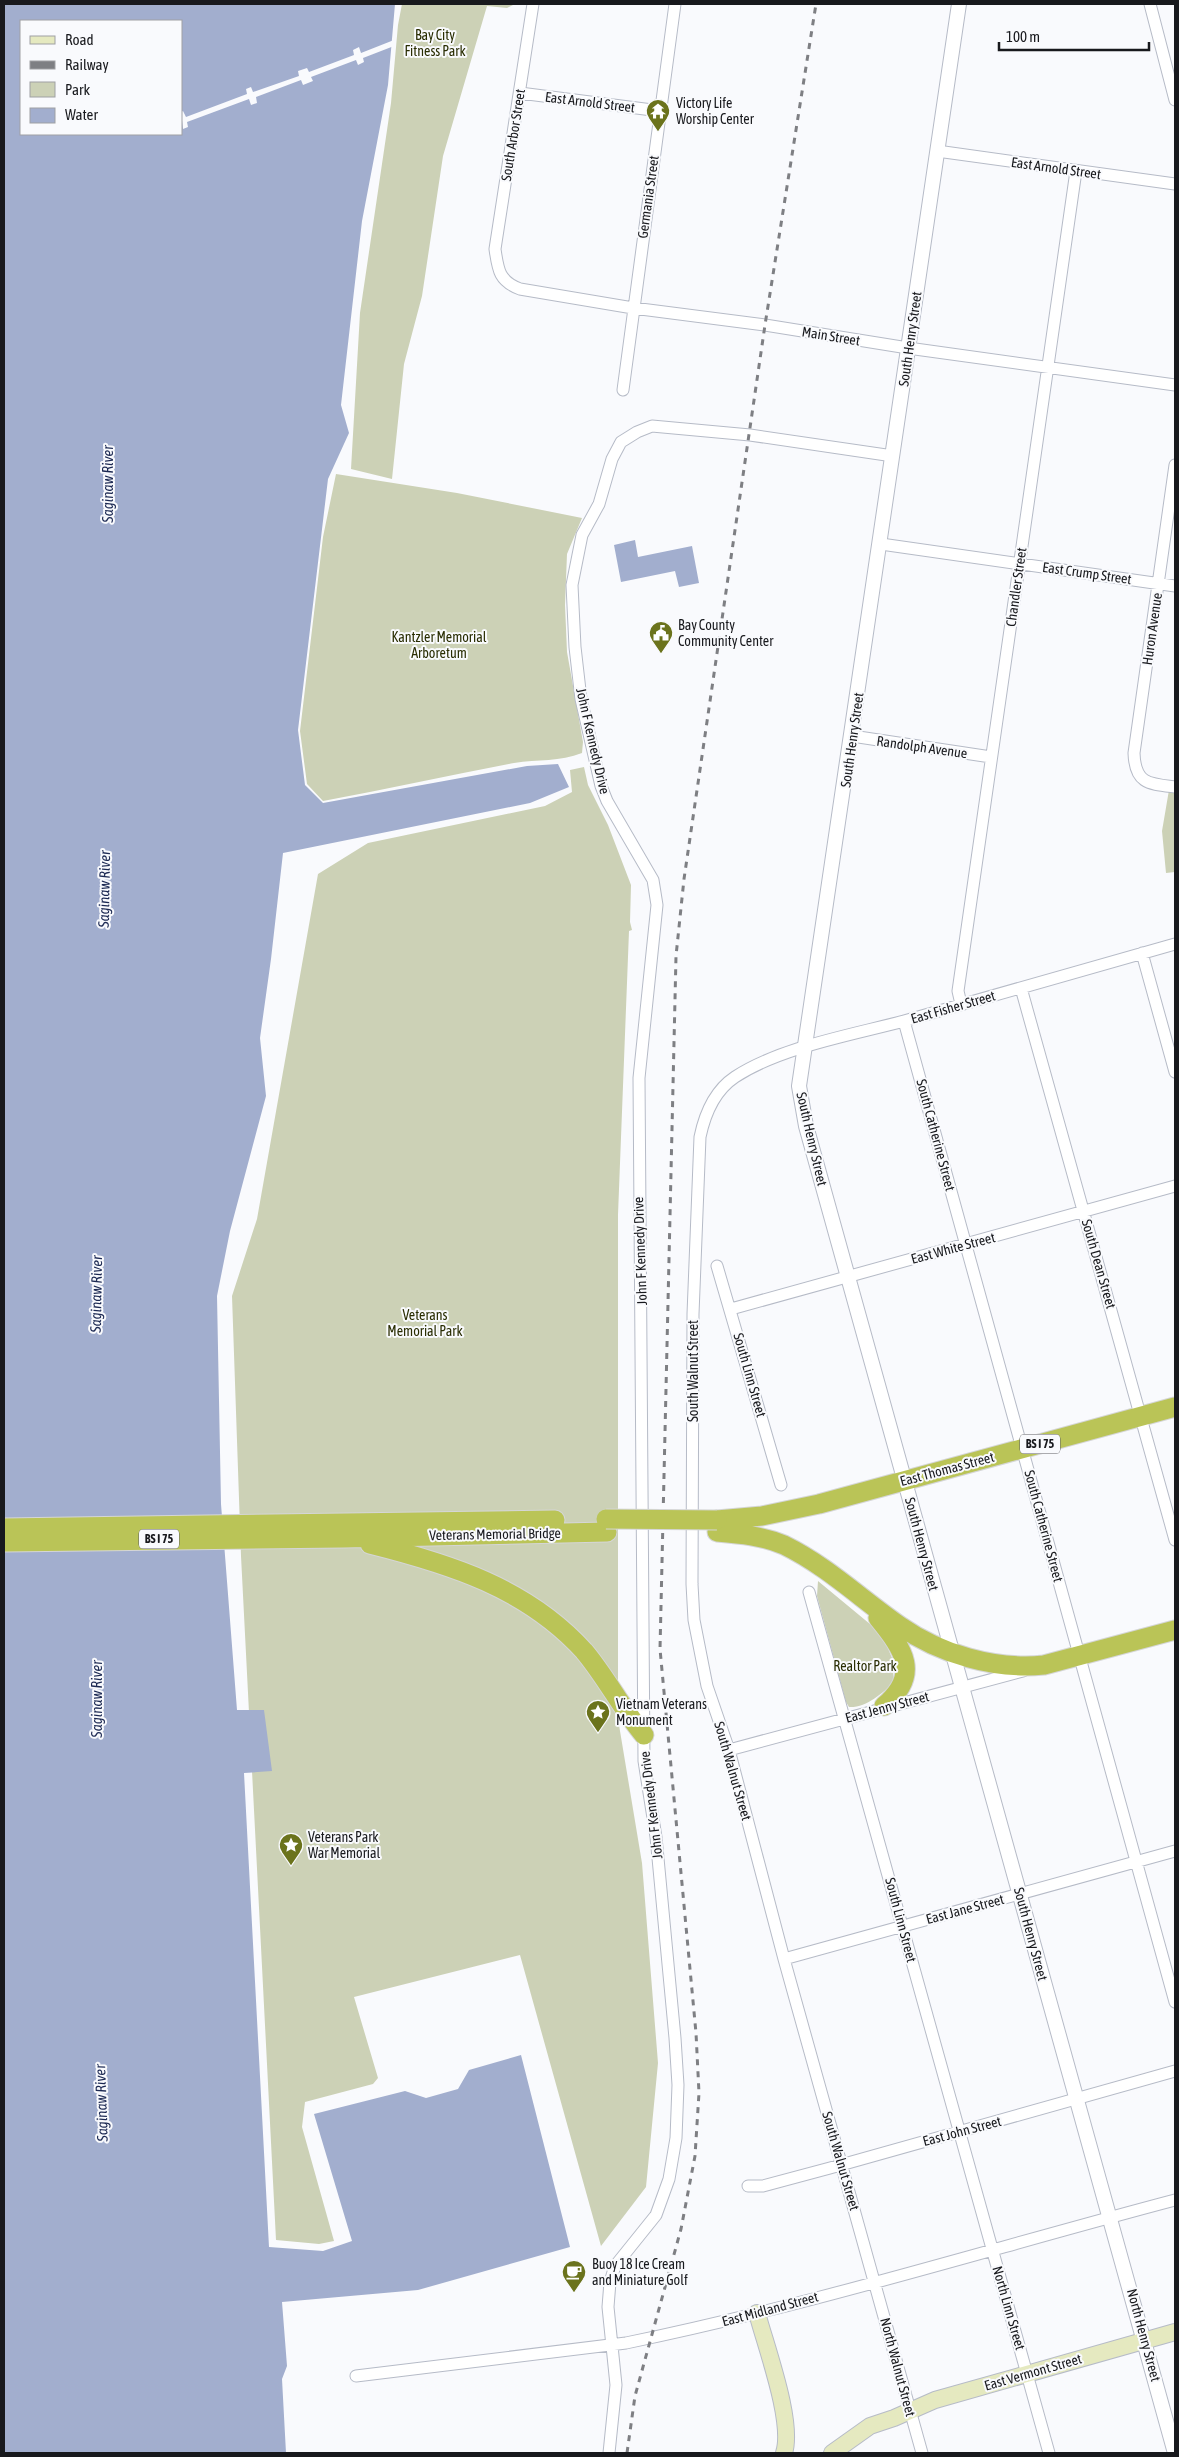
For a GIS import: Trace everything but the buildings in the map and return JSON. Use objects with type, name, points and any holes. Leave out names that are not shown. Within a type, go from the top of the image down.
[{"type":"highway","name":"East Thomas Street","points":[[717,1526],[819,1504],[1175,1407]]},
{"type":"highway","name":"Veterans Memorial Bridge","points":[[4,1542],[315,1530],[344,1538],[607,1526]]},
{"type":"highway","name":"Veterans Memorial Bridge","points":[[4,1528],[315,1530],[717,1526],[762,1537],[783,1545],[818,1564],[922,1640],[952,1653]]},
{"type":"highway","points":[[344,1538],[430,1560],[515,1594],[567,1634],[586,1653],[627,1715],[644,1735]]},
{"type":"highway","points":[[862,1597],[900,1646],[904,1659],[906,1673],[903,1684],[898,1694],[884,1706]]},
{"type":"highway","name":"East Jenny Street","points":[[952,1653],[978,1660],[1025,1667],[1080,1657],[1175,1630]]},
{"type":"main road","points":[[756,2313],[785,2418],[788,2437],[784,2453]]},
{"type":"main road","name":"East Vermont Street","points":[[832,2453],[870,2426],[910,2410],[1028,2373],[1175,2332]]},
{"type":"main road","name":"East Vermont Street","points":[[849,2453],[876,2435],[894,2418]]},
{"type":"street","name":"South Arbor Street","points":[[498,266],[495,249],[533,4]]},
{"type":"street","name":"Germania Street","points":[[623,390],[675,4]]},
{"type":"street","name":"South Henry Street","points":[[959,4],[799,1086],[801,1105],[904,1481],[1110,2217]]},
{"type":"street","points":[[1150,4],[1175,100]]},
{"type":"street","name":"East Arnold Street","points":[[520,93],[660,111]]},
{"type":"street","name":"East Arnold Street","points":[[937,150],[1175,184]]},
{"type":"street","name":"Chandler Street","points":[[961,1004],[958,992],[1076,170]]},
{"type":"street","name":"Main Street","points":[[498,266],[509,285],[520,289],[633,308],[765,324],[908,348],[1175,385]]},
{"type":"street","name":"John F Kennedy Drive","points":[[609,2453],[616,2385],[608,2307],[610,2282],[615,2266],[656,2215],[670,2179],[676,2138],[678,2085],[676,2038],[656,1837],[644,1761],[639,1078],[657,905],[653,880],[607,801],[594,758],[581,699],[575,647],[572,585],[582,535],[602,495],[612,459],[621,442],[637,432],[652,426],[750,435],[893,456]]},
{"type":"street","name":"Huron Avenue","points":[[1175,465],[1134,753],[1136,771],[1140,777],[1153,784],[1175,787]]},
{"type":"street","name":"East Crump Street","points":[[880,544],[1175,586]]},
{"type":"street","name":"Randolph Avenue","points":[[852,736],[991,757]]},
{"type":"street","name":"East Fisher Street","points":[[734,1077],[757,1064],[806,1047],[1175,944]]},
{"type":"street","points":[[1142,953],[1175,1072]]},
{"type":"street","name":"South Dean Street","points":[[1021,988],[1142,1416],[1175,1540]]},
{"type":"street","name":"South Catherine Street","points":[[904,1021],[1175,2002]]},
{"type":"street","name":"South Walnut Street","points":[[734,1077],[712,1100],[704,1117],[700,1137],[693,1314],[692,1584],[694,1620],[707,1686],[729,1750],[784,1959],[874,2282]]},
{"type":"street","name":"East White Street","points":[[731,1309],[1175,1186]]},
{"type":"street","name":"South Linn Street","points":[[717,1266],[781,1485]]},
{"type":"street","name":"South Linn Street","points":[[809,1592],[993,2249]]},
{"type":"street","name":"East Jenny Street","points":[[729,1750],[884,1706],[962,1688],[1044,1665]]},
{"type":"street","name":"East Jane Street","points":[[784,1959],[1175,1850]]},
{"type":"street","name":"East John Street","points":[[748,2186],[763,2186],[1175,2071]]},
{"type":"street","name":"East Midland Street","points":[[356,2376],[611,2345],[650,2338],[874,2282],[1175,2200]]},
{"type":"street","name":"North Henry Street","points":[[1110,2217],[1146,2340],[1175,2453]]},
{"type":"street","name":"North Linn Street","points":[[993,2249],[1049,2453]]},
{"type":"street","name":"North Walnut Street","points":[[874,2282],[922,2453]]},
{"type":"green space","name":"Bay City Fitness Park","points":[[402,4],[515,4],[507,8],[487,6],[443,156],[422,296],[404,364],[392,479],[351,469],[360,313],[391,103],[398,25]]},
{"type":"green space","name":"Kantzler Memorial Arboretum","points":[[336,474],[457,493],[582,518],[567,554],[565,605],[567,652],[583,742],[582,753],[557,759],[514,763],[323,801],[307,784],[300,731],[323,537]]},
{"type":"green space","name":"Veterans Memorial Park","points":[[584,767],[588,785],[608,825],[631,885],[630,922],[632,930],[629,931],[618,1215],[618,1719],[642,1863],[658,2063],[646,2187],[601,2246],[520,1955],[354,1997],[378,2078],[373,2084],[305,2102],[302,2127],[334,2241],[319,2244],[276,2240],[241,1556],[232,1296],[257,1219],[318,874],[368,843],[545,806],[572,792],[570,770]]},
{"type":"green space","points":[[1169,790],[1175,791],[1175,872],[1166,873],[1162,831]]},
{"type":"green space","name":"Realtor Park","points":[[818,1581],[882,1634],[892,1658],[894,1682],[879,1695],[862,1705],[849,1707],[846,1702],[817,1596]]},
{"type":"water","name":"Saginaw River","points":[[4,4],[395,4],[388,85],[362,221],[341,405],[349,433],[328,479],[298,730],[305,785],[323,803],[527,766],[558,764],[569,787],[530,803],[283,853],[260,1038],[266,1096],[230,1231],[217,1296],[221,1504],[237,1710],[264,1710],[272,1771],[244,1773],[269,2247],[323,2251],[352,2241],[314,2114],[405,2091],[426,2098],[458,2089],[469,2070],[521,2055],[570,2247],[418,2290],[282,2302],[287,2366],[282,2379],[286,2453],[4,2453]]},
{"type":"water","points":[[635,540],[638,557],[692,546],[699,583],[679,587],[675,571],[621,582],[614,545]]},
{"type":"pier","points":[[394,40],[394,46],[363,58],[364,62],[358,65],[356,60],[311,77],[313,81],[303,85],[301,80],[256,97],[257,103],[251,105],[249,99],[187,122],[188,127],[183,129],[183,111],[186,117],[247,94],[246,89],[251,87],[253,92],[299,76],[298,71],[307,68],[309,72],[354,55],[353,50],[359,47],[361,53]]},
{"type":"railway","points":[[627,2453],[635,2396],[681,2229],[695,2156],[699,2093],[696,2033],[660,1649],[676,956],[684,879],[765,325],[816,4]]},
{"type":"place","name":"Victory Life Worship Center","points":[[658,132]]},
{"type":"place","name":"Bay County Community Center","points":[[661,654]]},
{"type":"place","name":"Vietnam Veterans Monument","points":[[598,1733]]},
{"type":"place","name":"Veterans Park War Memorial","points":[[291,1866]]},
{"type":"place","name":"Buoy 18 Ice Cream and Miniature Golf","points":[[574,2293]]}]
